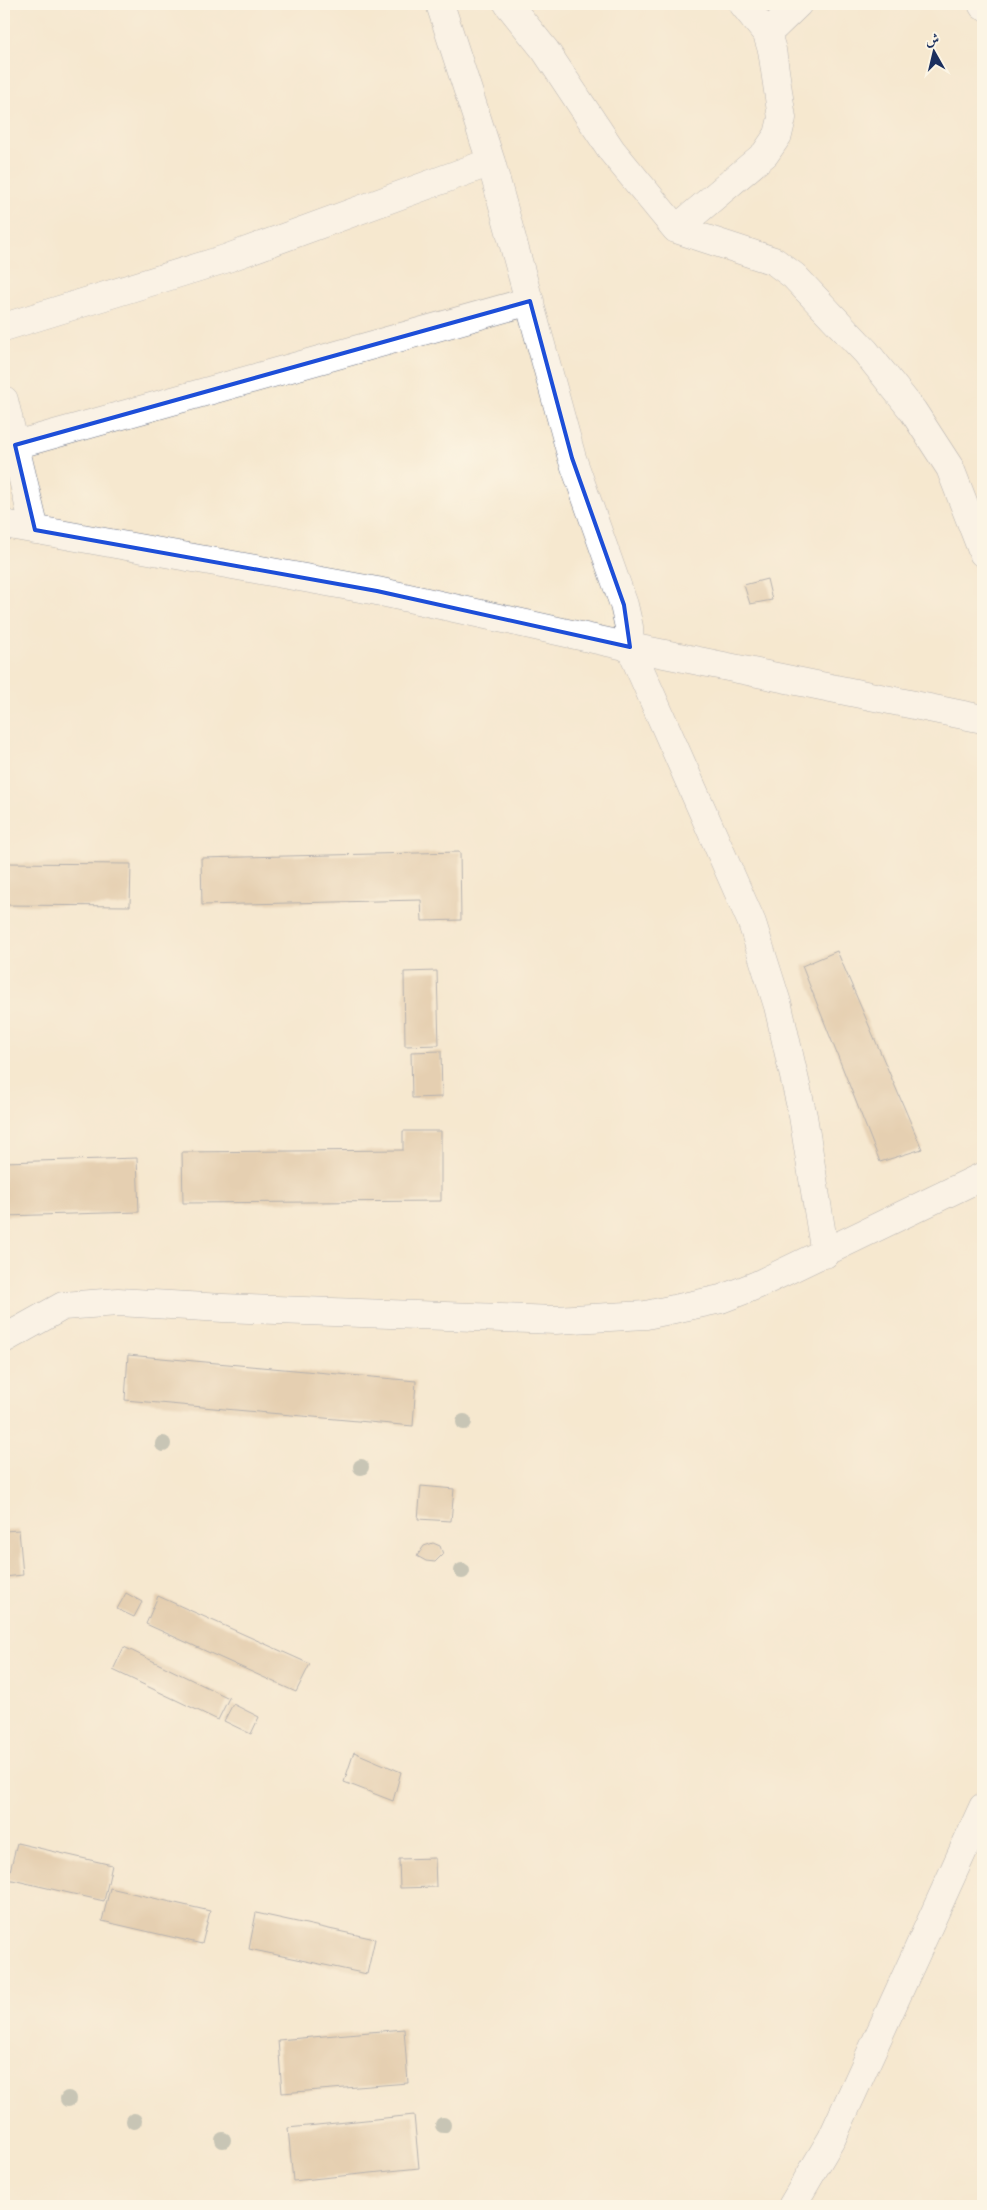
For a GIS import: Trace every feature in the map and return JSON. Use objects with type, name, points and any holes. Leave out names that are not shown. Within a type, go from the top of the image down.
[{"type":"street","points":[[440,4],[491,162],[572,458],[624,605],[629,627],[630,647],[752,923],[778,1006],[804,1116],[825,1254]]},
{"type":"street","points":[[508,4],[545,50],[612,150],[676,229],[774,261],[794,276],[859,345],[912,411],[950,468],[983,553]]},
{"type":"street","points":[[676,229],[765,154],[778,135],[782,118],[772,50],[767,34],[743,4]]},
{"type":"street","points":[[767,34],[798,4]]},
{"type":"street","points":[[4,327],[224,259],[491,162]]},
{"type":"street","points":[[15,445],[530,302]]},
{"type":"street","points":[[4,400],[35,530]]},
{"type":"street","points":[[4,524],[377,591],[630,647],[983,720]]},
{"type":"street","points":[[4,1339],[63,1306],[118,1302],[223,1308],[555,1320],[646,1315],[721,1299],[825,1254],[983,1176]]},
{"type":"street","points":[[792,2206],[832,2138],[983,1807]]},
{"type":"highlighted area","points":[[530,301],[572,458],[624,605],[630,647],[377,591],[35,530],[15,445]]},
{"type":"building","points":[[767,579],[772,600],[750,604],[744,585]]},
{"type":"building","points":[[460,852],[461,920],[422,921],[421,900],[202,905],[201,858]]},
{"type":"building","points":[[4,863],[131,864],[130,906],[4,905]]},
{"type":"building","points":[[837,951],[922,1149],[880,1162],[802,966]]},
{"type":"building","points":[[437,971],[439,1045],[405,1046],[404,972]]},
{"type":"building","points":[[441,1051],[442,1097],[412,1098],[411,1052]]},
{"type":"building","points":[[403,1131],[441,1131],[441,1201],[183,1203],[182,1152],[403,1150]]},
{"type":"building","points":[[137,1158],[139,1212],[4,1216],[4,1162]]},
{"type":"building","points":[[128,1355],[416,1381],[413,1426],[125,1400]]},
{"type":"building","points":[[421,1486],[454,1489],[451,1521],[418,1519]]},
{"type":"building","points":[[19,1530],[23,1575],[4,1577],[4,1531]]},
{"type":"building","points":[[433,1543],[440,1546],[443,1554],[435,1562],[426,1561],[417,1556],[424,1546]]},
{"type":"building","points":[[126,1593],[142,1602],[134,1617],[117,1609]]},
{"type":"building","points":[[158,1596],[310,1664],[296,1692],[146,1624]]},
{"type":"building","points":[[124,1647],[229,1698],[218,1720],[113,1670]]},
{"type":"building","points":[[233,1704],[259,1717],[251,1734],[224,1721]]},
{"type":"building","points":[[354,1752],[401,1772],[393,1801],[344,1782]]},
{"type":"building","points":[[17,1843],[112,1865],[104,1901],[8,1879]]},
{"type":"building","points":[[435,1858],[436,1887],[400,1888],[399,1859]]},
{"type":"building","points":[[110,1888],[210,1911],[202,1944],[102,1921]]},
{"type":"building","points":[[256,1913],[375,1939],[367,1974],[249,1949]]},
{"type":"building","points":[[404,2029],[408,2083],[282,2093],[278,2040]]},
{"type":"building","points":[[414,2115],[419,2168],[293,2181],[288,2128]]}]
